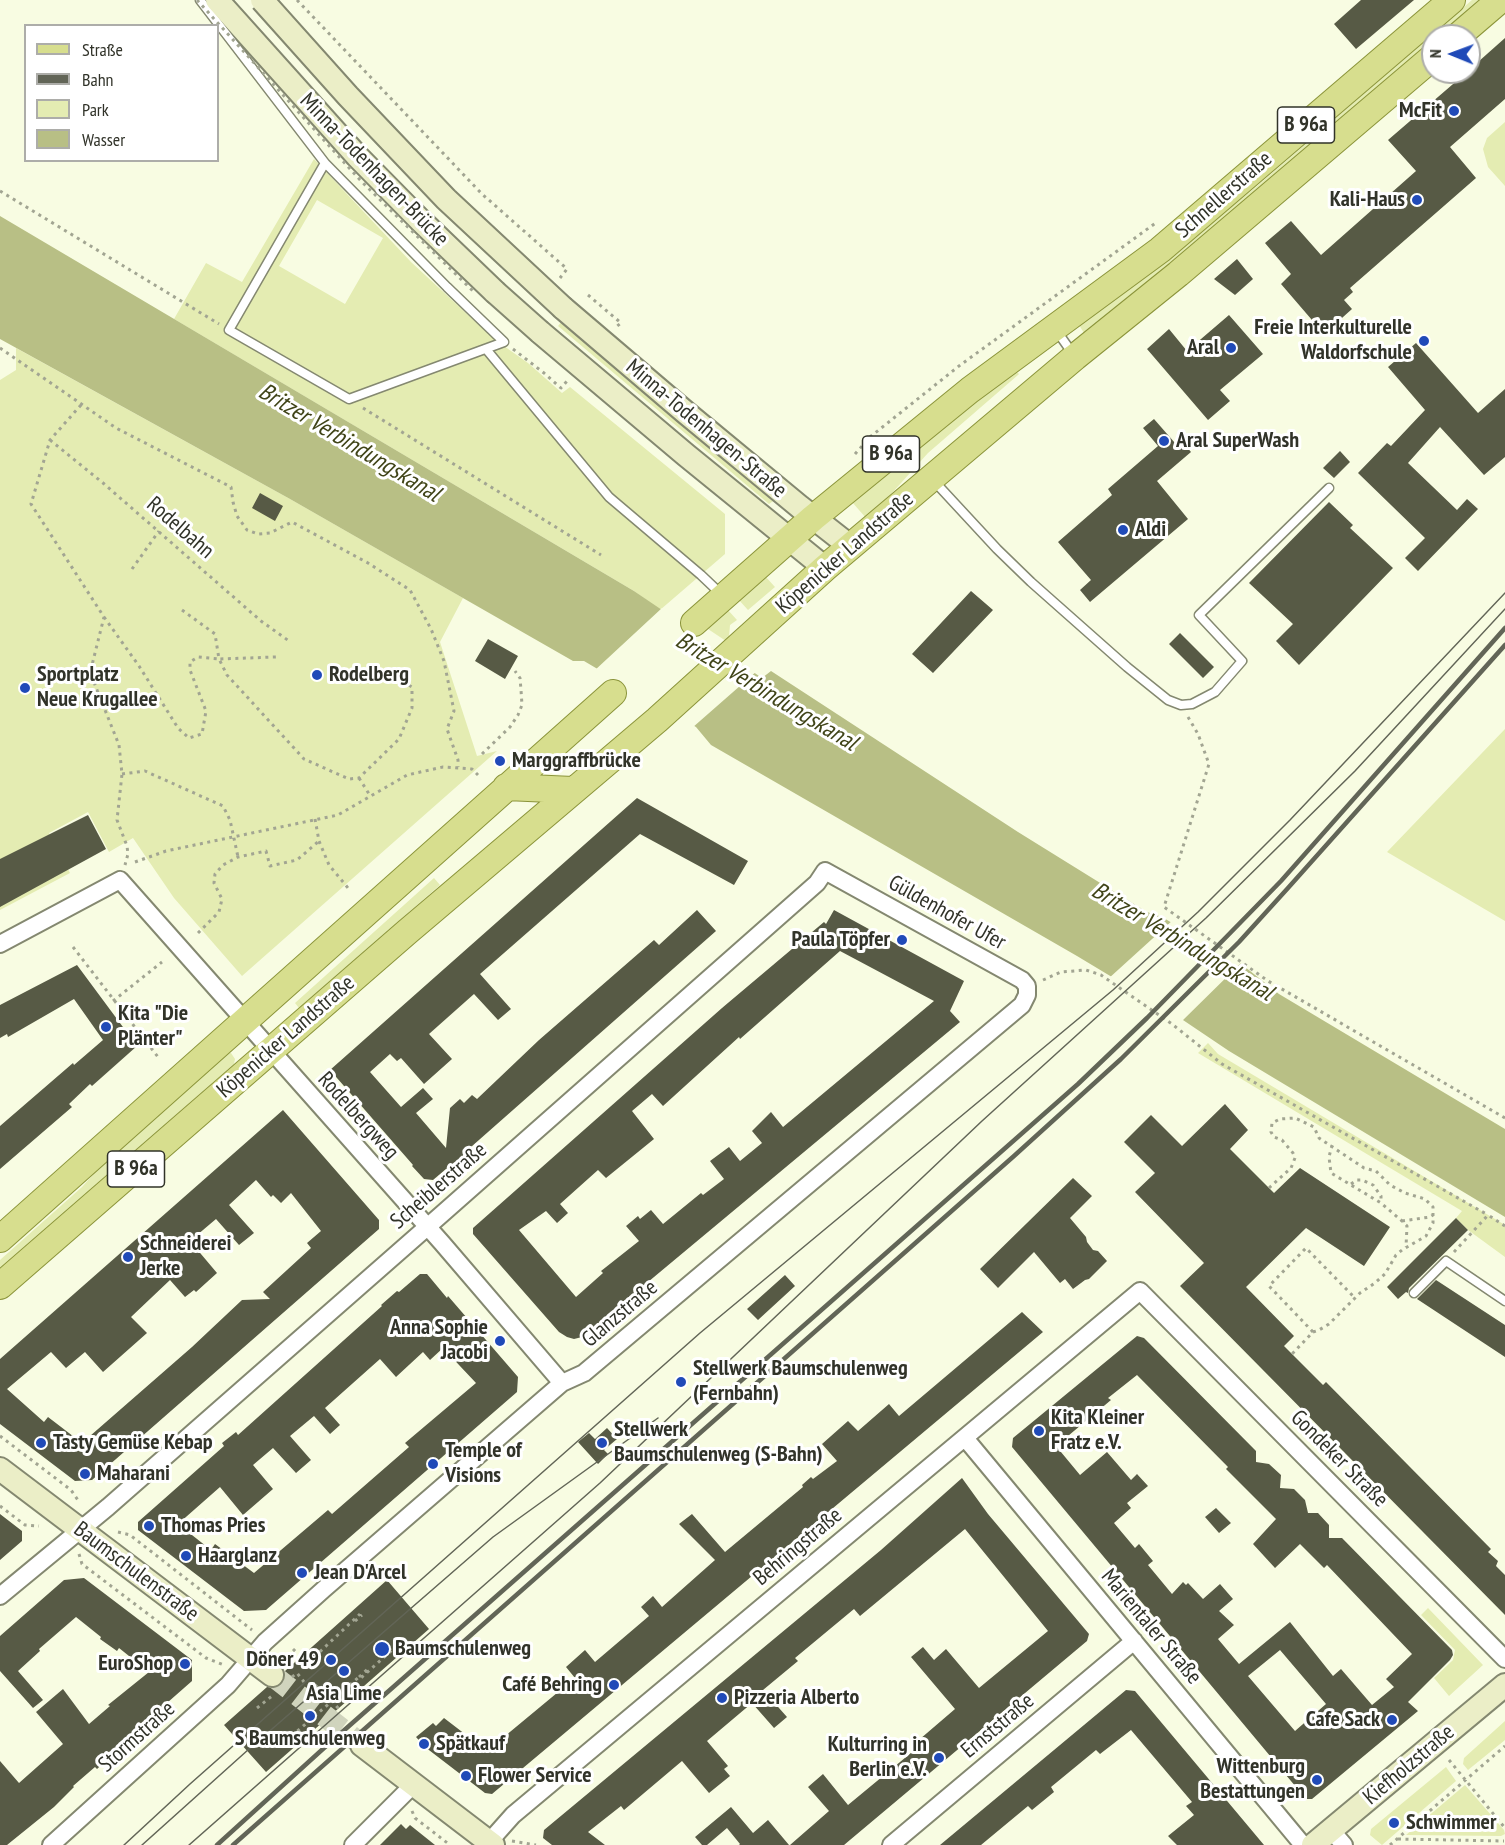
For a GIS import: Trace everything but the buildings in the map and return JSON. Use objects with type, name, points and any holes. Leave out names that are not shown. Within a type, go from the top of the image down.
[{"type":"main road","name":"Minna-Todenhagen-Brücke","points":[[217,0],[378,177],[451,251],[540,332]]},
{"type":"main road","name":"Minna-Todenhagen-Brücke","points":[[262,0],[348,96],[439,191],[563,308]]},
{"type":"main road","name":"Schnellerstraße","points":[[1160,250],[1452,0]]},
{"type":"main road","points":[[1472,24],[1500,0]]},
{"type":"main road","name":"Schnellerstraße","points":[[1178,274],[1421,67]]},
{"type":"main road","name":"Köpenicker Landstraße","points":[[694,623],[813,518],[970,390],[1160,250]]},
{"type":"main road","name":"Köpenicker Landstraße","points":[[0,1286],[270,1051],[657,720],[825,568],[1075,357],[1178,274]]},
{"type":"main road","name":"Minna-Todenhagen-Straße","points":[[563,308],[813,518],[851,547]]},
{"type":"main road","name":"Minna-Todenhagen-Straße","points":[[540,332],[825,568]]},
{"type":"main road","name":"Köpenicker Landstraße","points":[[0,1239],[613,693]]},
{"type":"main road","points":[[506,787],[573,790]]},
{"type":"main road","name":"Baumschulenstraße","points":[[0,1469],[251,1659],[271,1685]]},
{"type":"main road","name":"Kiefholzstraße","points":[[1312,1845],[1337,1838],[1505,1685]]},
{"type":"main road","points":[[362,1745],[491,1844]]},
{"type":"street","name":"Güldenhofer Ufer","points":[[825,871],[1022,980],[1028,986],[1022,1005]]},
{"type":"street","name":"Scheiblerstraße","points":[[0,1596],[108,1507],[427,1227],[817,883],[825,871]]},
{"type":"street","name":"Rodelbergweg","points":[[0,944],[120,880],[562,1383]]},
{"type":"street","name":"Glanzstraße","points":[[251,1659],[265,1642],[316,1595],[562,1383],[584,1374],[1022,1005]]},
{"type":"street","name":"Behringstraße","points":[[491,1844],[513,1815],[1140,1291]]},
{"type":"street","name":"Gondeker Straße","points":[[1140,1291],[1505,1659]]},
{"type":"street","name":"Marientaler Straße","points":[[964,1438],[1304,1845]]},
{"type":"street","name":"Ernststraße","points":[[891,1845],[1134,1641]]},
{"type":"street","name":"Stormstraße","points":[[51,1845],[228,1684],[251,1659]]},
{"type":"street","points":[[353,1845],[414,1784]]},
{"type":"lane","points":[[199,0],[217,24]]},
{"type":"lane","points":[[219,26],[325,164],[504,342],[349,399],[229,330],[325,164]]},
{"type":"lane","points":[[1055,328],[1075,357]]},
{"type":"lane","points":[[486,349],[609,497],[723,596]]},
{"type":"lane","points":[[932,479],[1031,582],[1127,668],[1168,700],[1181,705],[1192,704],[1215,692],[1242,661],[1198,615],[1329,488]]},
{"type":"lane","points":[[1414,1293],[1446,1261],[1505,1301]]},
{"type":"path","points":[[199,0],[354,174],[482,299]]},
{"type":"path","points":[[297,0],[482,194],[567,269]]},
{"type":"path","points":[[0,191],[229,330]]},
{"type":"path","points":[[852,457],[870,437],[959,366],[1157,222]]},
{"type":"path","points":[[588,295],[621,323]]},
{"type":"path","points":[[504,342],[561,388],[571,378]]},
{"type":"path","points":[[0,348],[116,428],[231,487],[237,516],[247,530],[258,534],[270,533],[292,522],[368,563],[410,590],[431,629],[444,661],[454,711],[447,729],[458,760],[458,767]]},
{"type":"path","points":[[349,399],[601,555]]},
{"type":"path","points":[[81,405],[50,440],[31,504],[104,617],[140,666],[178,728],[189,738],[202,734],[206,711],[190,670],[190,662],[198,657],[219,659],[276,657]]},
{"type":"path","name":"Rodelbahn","points":[[50,440],[159,531],[261,621],[289,641]]},
{"type":"path","points":[[132,569],[159,531]]},
{"type":"path","points":[[182,610],[216,634],[219,659],[227,675],[304,759],[349,779],[359,778],[399,739],[412,708],[412,687],[393,676],[374,672]]},
{"type":"path","points":[[104,617],[92,665],[96,684],[119,745],[122,774],[117,820],[128,854]]},
{"type":"path","points":[[482,754],[510,727],[522,705],[520,678],[515,671]]},
{"type":"path","points":[[1181,705],[1198,734],[1209,764],[1164,907],[1268,981],[1505,1118]]},
{"type":"path","points":[[135,862],[166,851],[338,815],[407,775],[443,767],[458,767],[472,769],[478,775]]},
{"type":"path","points":[[122,774],[145,771],[223,806],[230,820],[238,857]]},
{"type":"path","points":[[359,778],[370,797]]},
{"type":"path","points":[[315,819],[319,842],[329,865],[348,888]]},
{"type":"path","points":[[198,933],[219,912],[222,899],[214,883],[215,874],[223,865],[238,857],[266,851],[270,866],[297,860],[319,842]]},
{"type":"path","points":[[73,947],[158,1057]]},
{"type":"path","points":[[113,1001],[162,962]]},
{"type":"path","points":[[1036,982],[1061,972],[1086,970],[1101,975],[1172,1024],[1222,1064],[1505,1226]]},
{"type":"path","points":[[1269,1188],[1291,1168],[1295,1158],[1282,1140],[1271,1132],[1274,1120],[1289,1118],[1303,1121],[1314,1127],[1319,1138],[1364,1168],[1376,1171],[1400,1190],[1425,1199],[1433,1207],[1432,1229],[1426,1236],[1396,1255],[1385,1274],[1355,1298],[1329,1324],[1313,1332],[1292,1354]]},
{"type":"path","points":[[1332,1145],[1329,1157],[1331,1173],[1381,1203],[1402,1221],[1407,1226],[1406,1248]]},
{"type":"path","points":[[1351,1184],[1362,1180],[1373,1185],[1381,1196],[1381,1203]]},
{"type":"path","points":[[1402,1221],[1433,1215]]},
{"type":"path","points":[[1446,1261],[1488,1215]]},
{"type":"path","points":[[1313,1332],[1269,1286],[1306,1248],[1355,1298]]},
{"type":"path","points":[[0,1436],[71,1490],[81,1530],[82,1564],[206,1658]]},
{"type":"path","points":[[0,1506],[26,1525],[38,1525],[44,1529]]},
{"type":"path","points":[[111,1530],[130,1535],[251,1628]]},
{"type":"path","points":[[309,1662],[361,1615]]},
{"type":"path","points":[[292,1649],[297,1653]]},
{"type":"path","points":[[344,1690],[391,1649]]},
{"type":"path","points":[[315,1687],[318,1684]]},
{"type":"path","points":[[257,1708],[271,1685]]},
{"type":"path","points":[[286,1741],[332,1701],[339,1709]]},
{"type":"path","points":[[1390,1845],[1505,1746]]},
{"type":"path","points":[[1449,1760],[1505,1828]]},
{"type":"path","points":[[415,1818],[450,1845]]},
{"type":"path","points":[[1397,1839],[1505,1841]]},
{"type":"path","points":[[1500,1845],[1505,1841]]},
{"type":"green space","points":[[1472,0],[1480,0],[1453,24],[1444,24]]},
{"type":"green space","points":[[1421,44],[1421,52],[1348,116],[1084,333],[1079,325],[1166,260],[1256,187]]},
{"type":"green space","points":[[1505,122],[1505,186],[1488,167],[1483,149],[1487,138]]},
{"type":"green space","points":[[314,159],[411,262],[494,339],[528,363],[562,393],[570,387],[725,514],[725,554],[660,610],[634,591],[174,319],[206,263],[242,282]],"holes":[[[317,200],[383,238],[345,304],[279,266]]]},
{"type":"green space","points":[[564,319],[776,499],[769,504],[558,326]]},
{"type":"green space","points":[[16,348],[290,499],[463,598],[440,642],[477,756],[497,751],[242,976],[174,898],[133,838],[109,852],[88,812],[49,833],[70,873],[0,910],[0,380],[16,370]]},
{"type":"green space","points":[[1016,371],[1018,375],[928,453],[883,503],[866,518],[852,502]]},
{"type":"green space","points":[[765,576],[775,587],[748,610],[738,599]]},
{"type":"green space","points":[[727,609],[737,620],[730,625],[729,637],[726,641],[705,627]]},
{"type":"green space","points":[[1505,729],[1505,921],[1387,852]]},
{"type":"green space","points":[[434,878],[440,885],[299,1008],[295,1003]]},
{"type":"green space","points":[[1208,1043],[1218,1054],[1505,1225],[1505,1257],[1468,1230],[1456,1218],[1462,1211],[1198,1053]]},
{"type":"green space","points":[[224,1053],[231,1053],[235,1059],[234,1064],[0,1269],[0,1260],[82,1187],[115,1150]]},
{"type":"green space","points":[[1428,1608],[1483,1665],[1449,1696],[1434,1678],[1453,1660],[1455,1650],[1421,1615]]},
{"type":"green space","points":[[1505,1721],[1505,1740],[1468,1770],[1463,1764],[1464,1758]]},
{"type":"green space","points":[[1446,1767],[1456,1781],[1382,1845],[1370,1835],[1371,1829]]},
{"type":"green space","points":[[1465,1785],[1505,1834],[1501,1836],[1406,1835]]},
{"type":"water","name":"Britzer Verbindungskanal","points":[[0,216],[634,591],[762,678],[771,671],[1018,832],[1147,912],[1162,917],[1240,963],[1279,994],[1505,1129],[1505,1217],[1229,1051],[1180,1018],[1077,956],[711,745],[696,727],[584,661],[573,661],[290,499],[0,339]]},
{"type":"pier","name":"Marggraffbrücke","points":[[662,608],[757,671],[692,728],[594,671]]},
{"type":"pier","points":[[1173,920],[1243,961],[1181,1022],[1108,979]]},
{"type":"tunnel","points":[[272,1675],[362,1745]]},
{"type":"tram line","points":[[124,1845],[700,1333],[1113,990],[1198,912],[1290,820],[1505,593]]},
{"type":"tram line","points":[[189,1845],[600,1483],[982,1121],[1206,918],[1355,771],[1505,609]]},
{"type":"tram line","points":[[142,1845],[493,1537],[658,1418]]},
{"type":"railway","points":[[217,1845],[324,1748],[1078,1084],[1147,1018],[1281,881],[1505,628]]},
{"type":"railway","points":[[233,1845],[1121,1059],[1239,942],[1505,645]]},
{"type":"place","name":"McFit","points":[[1454,111]]},
{"type":"place","name":"Kali-Haus","points":[[1417,200]]},
{"type":"place","name":"Freie Interkulturelle Waldorfschule","points":[[1424,341]]},
{"type":"place","name":"Aral","points":[[1231,348]]},
{"type":"place","name":"Aral SuperWash","points":[[1164,441]]},
{"type":"place","name":"Aldi","points":[[1123,530]]},
{"type":"place","name":"Rodelberg","points":[[317,675]]},
{"type":"place","name":"Sportplatz Neue Krugallee","points":[[25,688]]},
{"type":"place","name":"Marggraffbrücke","points":[[500,761]]},
{"type":"place","name":"Paula Töpfer","points":[[902,940]]},
{"type":"place","name":"Kita \"Die Plänter\"","points":[[106,1027]]},
{"type":"place","name":"Schneiderei Jerke","points":[[128,1257]]},
{"type":"place","name":"Anna Sophie Jacobi","points":[[500,1341]]},
{"type":"place","name":"Stellwerk Baumschulenweg (Fernbahn)","points":[[681,1382]]},
{"type":"place","name":"Kita Kleiner Fratz e.V.","points":[[1039,1431]]},
{"type":"place","name":"Tasty Gemüse Kebap","points":[[41,1443]]},
{"type":"place","name":"Stellwerk Baumschulenweg (S-Bahn)","points":[[602,1443]]},
{"type":"place","name":"Temple of Visions","points":[[433,1464]]},
{"type":"place","name":"Maharani","points":[[85,1474]]},
{"type":"place","name":"Thomas Pries","points":[[149,1526]]},
{"type":"place","name":"Haarglanz","points":[[186,1556]]},
{"type":"place","name":"Jean D'Arcel","points":[[302,1573]]},
{"type":"place","name":"Baumschulenweg","points":[[382,1649]]},
{"type":"place","name":"Döner 49","points":[[331,1660]]},
{"type":"place","name":"EuroShop","points":[[185,1664]]},
{"type":"place","name":"Asia Lime","points":[[344,1671]]},
{"type":"place","name":"Café Behring","points":[[614,1685]]},
{"type":"place","name":"Pizzeria Alberto","points":[[722,1698]]},
{"type":"place","name":"S Baumschulenweg","points":[[310,1716]]},
{"type":"place","name":"Cafe Sack","points":[[1392,1720]]},
{"type":"place","name":"Spätkauf","points":[[424,1744]]},
{"type":"place","name":"Kulturring in Berlin e.V.","points":[[939,1758]]},
{"type":"place","name":"Flower Service","points":[[466,1776]]},
{"type":"place","name":"Wittenburg Bestattungen","points":[[1317,1780]]},
{"type":"place","name":"Schwimmer","points":[[1394,1823]]}]
